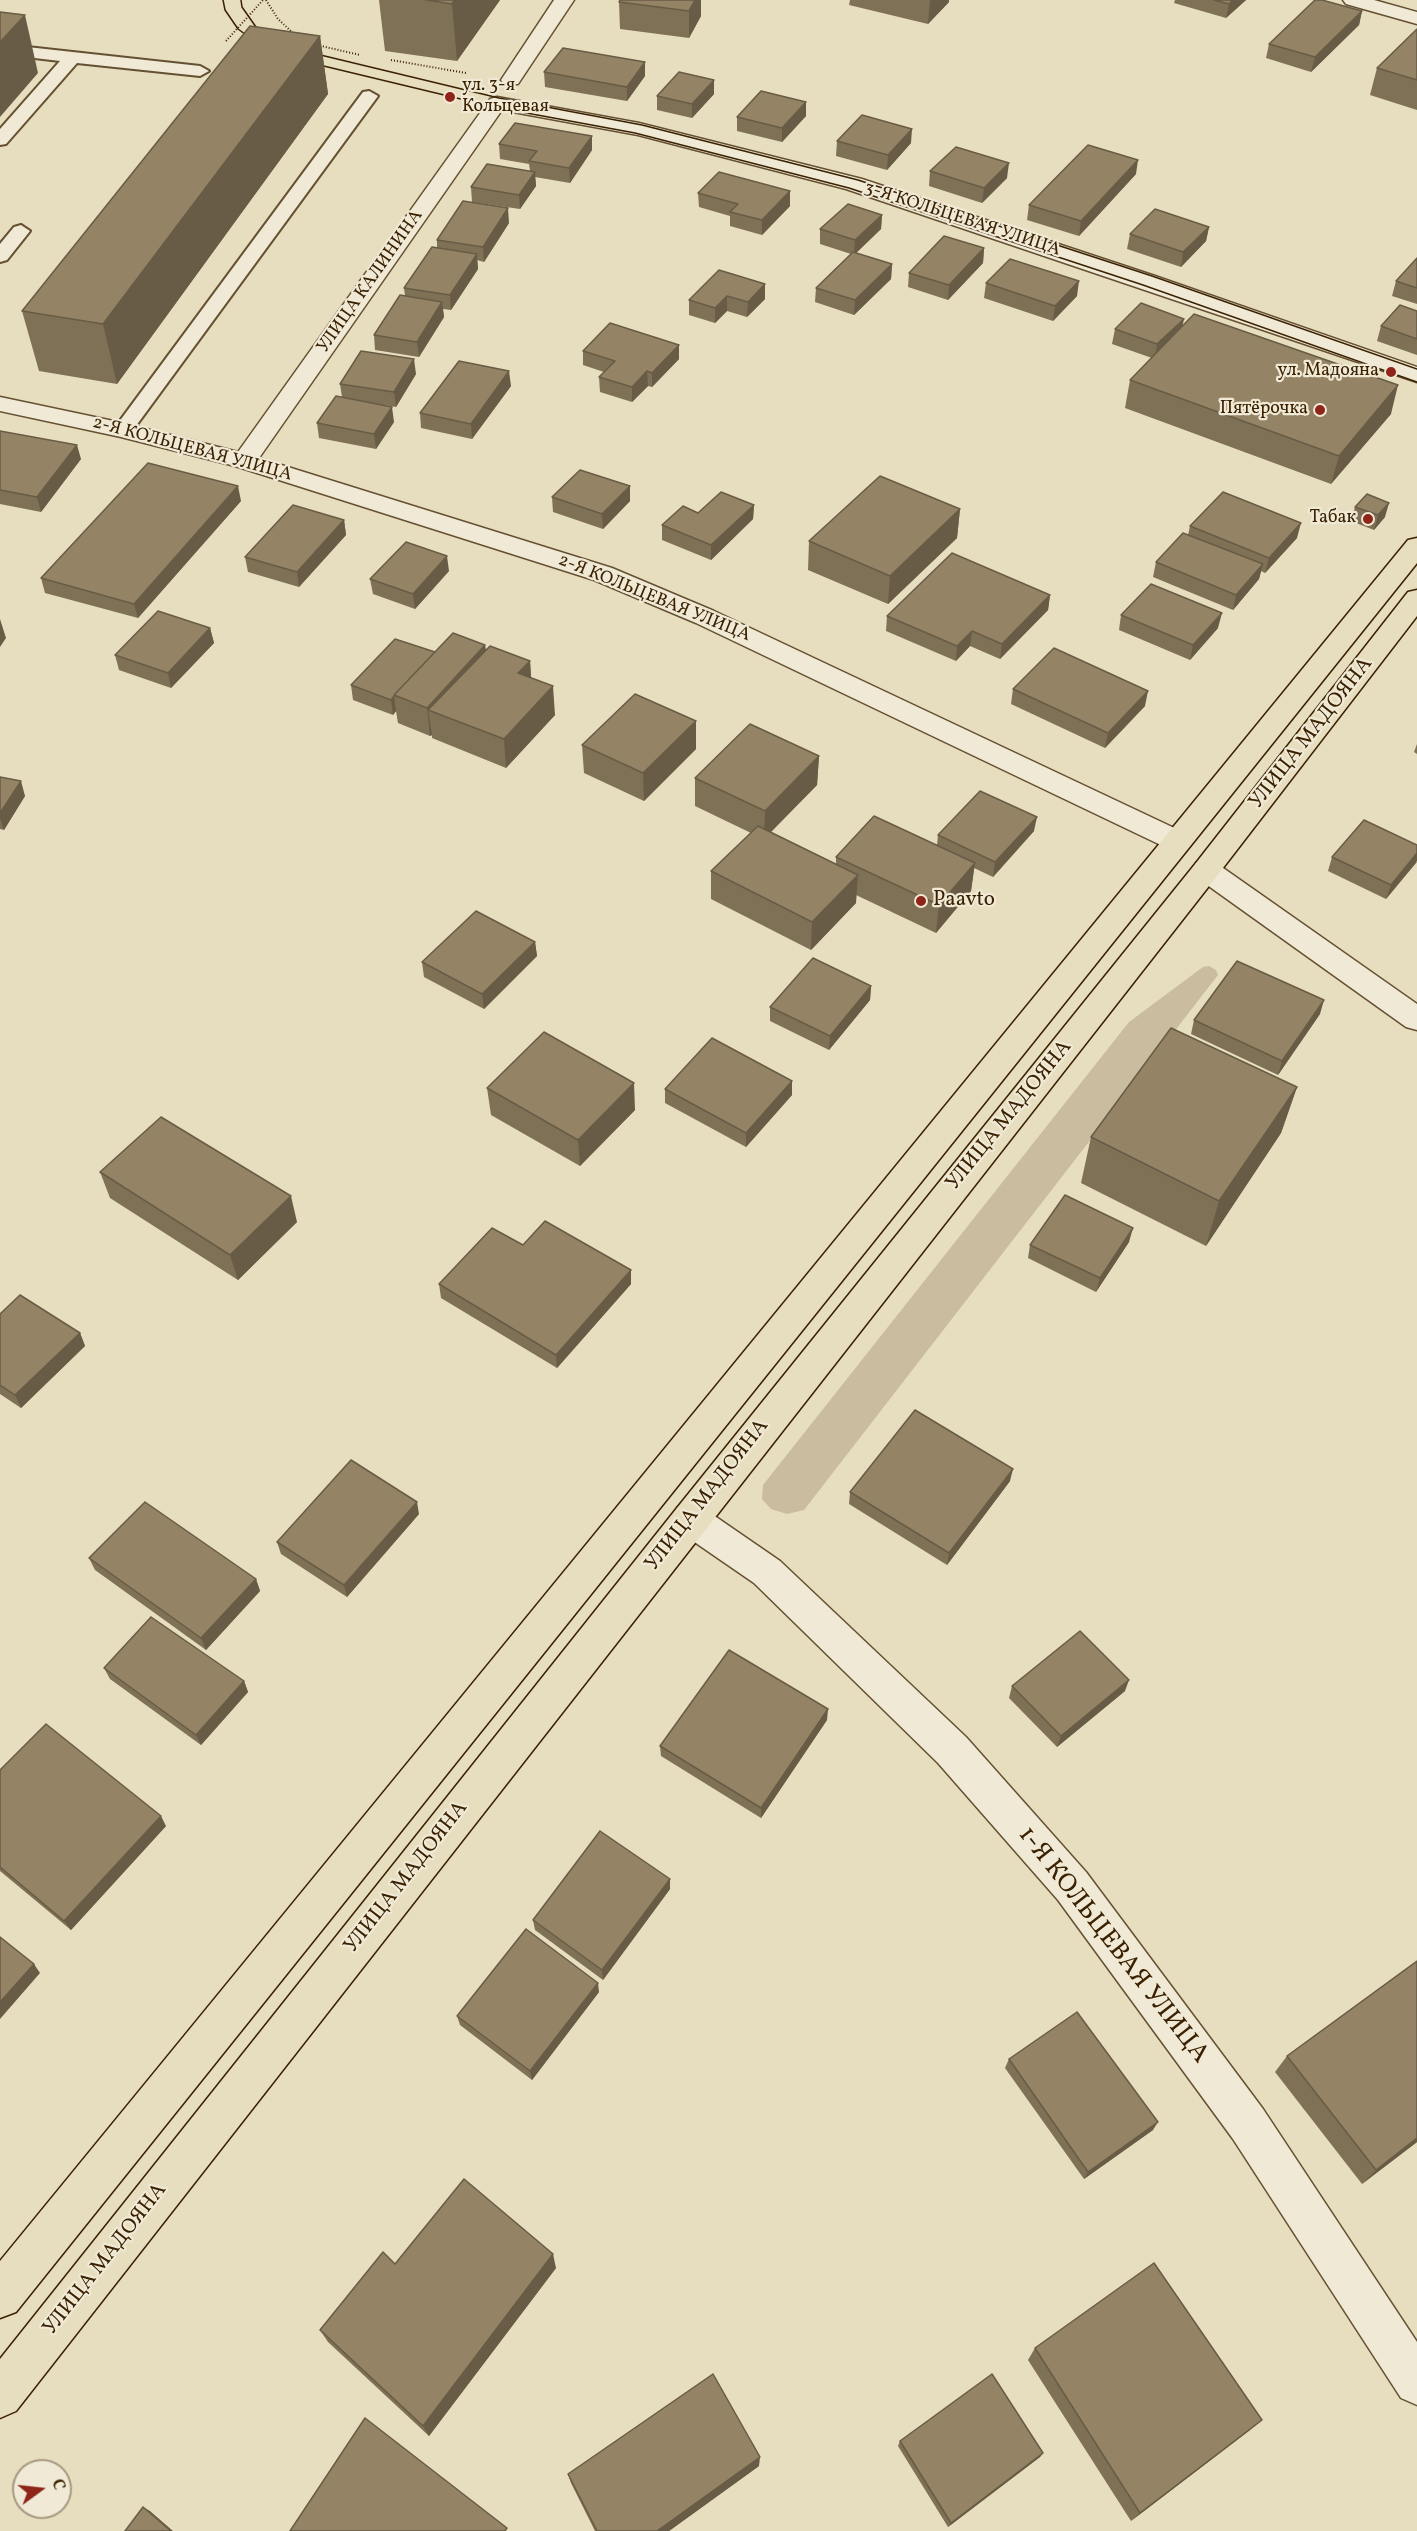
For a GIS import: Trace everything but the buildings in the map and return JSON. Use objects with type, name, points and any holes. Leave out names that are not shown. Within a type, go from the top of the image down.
[{"type":"main road","name":"УЛИЦА МАДОЯНА","points":[[0,2296],[1417,546]]},
{"type":"main road","name":"УЛИЦА МАДОЯНА","points":[[0,2395],[690,1519],[1206,870],[1417,598]]},
{"type":"street","points":[[512,80],[564,0]]},
{"type":"street","points":[[1353,0],[1417,18]]},
{"type":"street","name":"3-Я КОЛЬЦЕВАЯ УЛИЦА","points":[[497,103],[639,129],[854,184],[1147,281],[1417,375]]},
{"type":"street","name":"УЛИЦА КАЛИНИНА","points":[[244,461],[497,103]]},
{"type":"street","name":"2-Я КОЛЬЦЕВАЯ УЛИЦА","points":[[0,404],[123,430],[244,461],[603,574],[705,617],[1177,841]]},
{"type":"street","points":[[1206,870],[1417,1019]]},
{"type":"street","name":"1-Я КОЛЬЦЕВАЯ УЛИЦА","points":[[690,1519],[776,1580],[952,1750],[1072,1886],[1248,2124],[1417,2382]]},
{"type":"lane","points":[[0,49],[200,71]]},
{"type":"lane","points":[[0,140],[73,57]]},
{"type":"lane","points":[[123,430],[369,96]]},
{"type":"lane","points":[[0,256],[21,231]]},
{"type":"path","points":[[200,71],[264,0],[278,19],[295,35]]},
{"type":"path","points":[[314,44],[368,56]]},
{"type":"path","points":[[390,60],[512,80]]},
{"type":"shaded area","points":[[1209,966],[1216,970],[1218,975],[804,1510],[787,1514],[771,1509],[762,1499],[763,1485],[1129,1022],[1203,967]]},
{"type":"tram line","points":[[223,0],[225,10],[238,29],[257,43]]},
{"type":"tram line","points":[[241,0],[242,7],[256,27],[270,36]]},
{"type":"tram line","points":[[308,52],[499,98],[642,125],[858,180],[1152,276],[1417,369]]},
{"type":"tram line","points":[[307,62],[494,107],[635,133],[849,188],[1143,285],[1417,382]]},
{"type":"place","name":"ул. 3-я Кольцевая","points":[[450,97]]},
{"type":"place","name":"ул. Мадояна","points":[[1391,372]]},
{"type":"place","name":"Пятёрочка","points":[[1320,410]]},
{"type":"place","name":"Табак","points":[[1368,519]]},
{"type":"place","name":"Paavto","points":[[921,901]]}]
